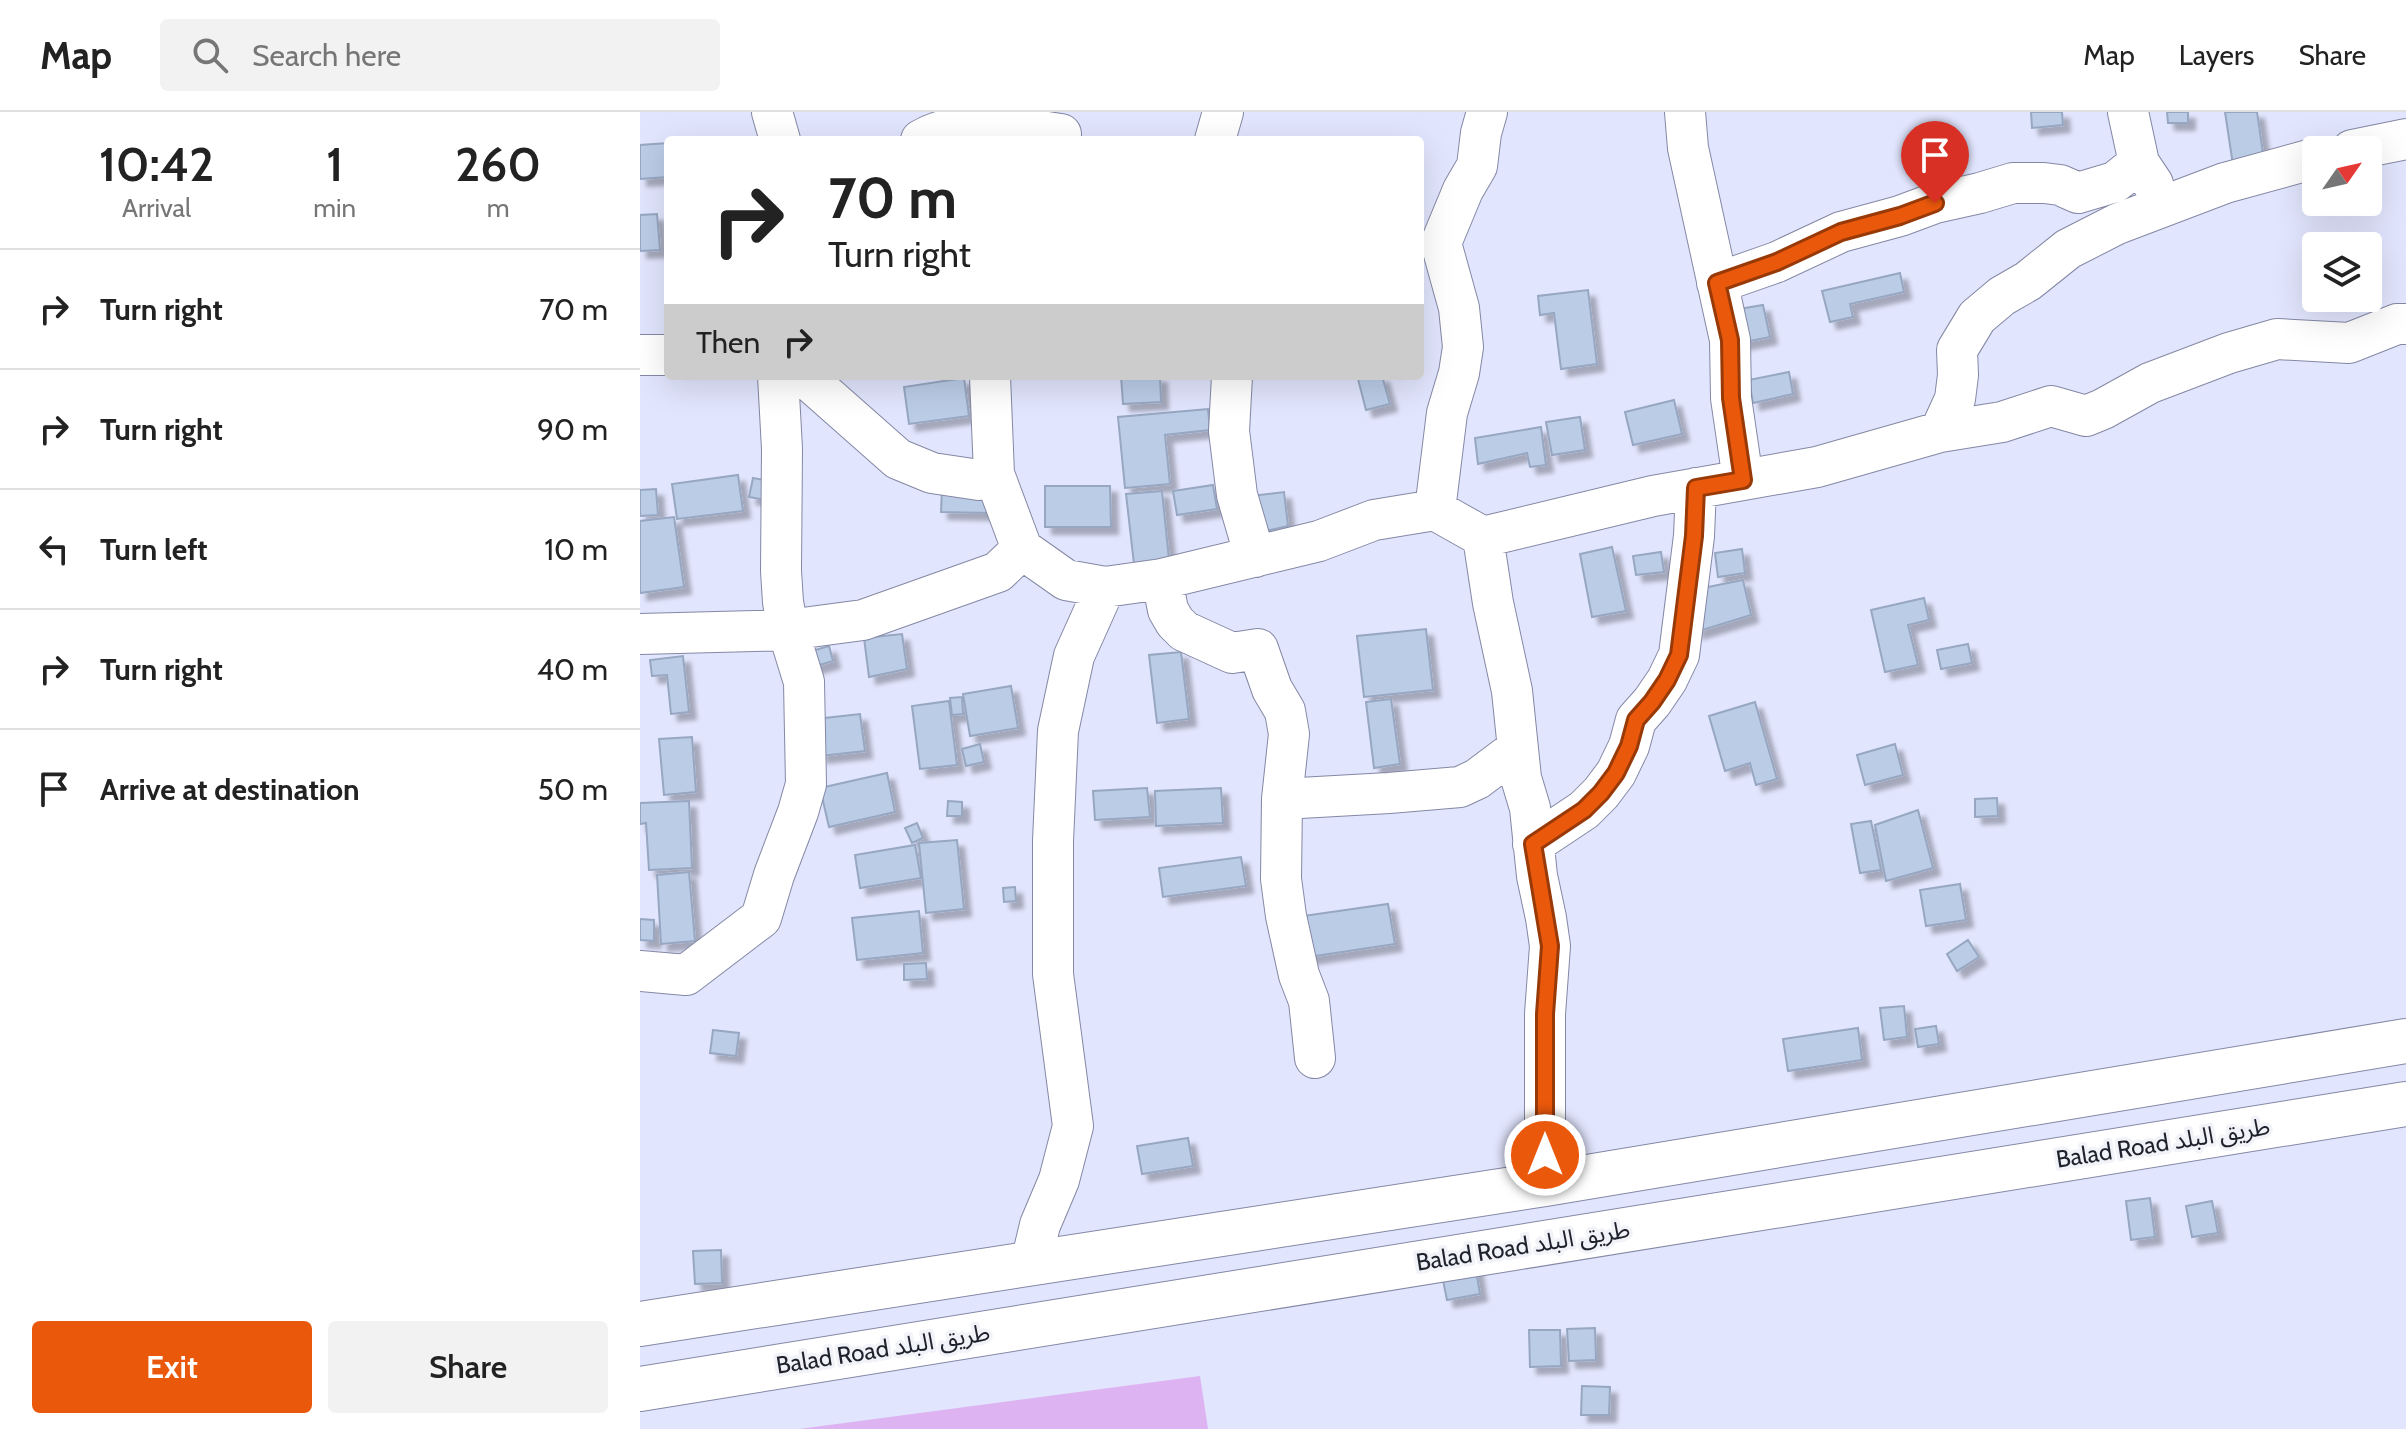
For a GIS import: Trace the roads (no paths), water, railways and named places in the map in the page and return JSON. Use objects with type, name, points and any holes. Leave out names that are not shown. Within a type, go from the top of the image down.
[{"type":"highway","points":[[640,1324],[1545,1184],[2406,1041]]},
{"type":"highway","name":"Balad Road طريق البلد","points":[[640,1389],[2406,1104]]},
{"type":"street","points":[[772,112],[779,136]]},
{"type":"street","points":[[1216,136],[1223,112]]},
{"type":"street","points":[[1435,510],[1447,413],[1463,347],[1459,308],[1441,243],[1463,190],[1477,166],[1487,112]]},
{"type":"street","points":[[1685,112],[1688,148],[1730,340],[1731,398],[1743,480]]},
{"type":"street","points":[[2128,112],[2139,163],[2165,205]]},
{"type":"street","points":[[928,136],[970,119],[999,125],[1068,129]]},
{"type":"street","points":[[2382,144],[2406,139]]},
{"type":"street","points":[[1940,432],[1955,399],[1957,350],[1977,317],[2068,249],[2117,224],[2165,205],[2237,179],[2302,162]]},
{"type":"street","points":[[1717,283],[1777,262],[1841,232],[1935,203],[2013,183],[2060,185],[2078,193],[2115,182],[2139,163]]},
{"type":"street","points":[[2068,249],[2078,193]]},
{"type":"street","points":[[990,380],[994,474],[1022,549],[1066,580],[1105,587],[1162,579],[1255,557],[1319,541],[1374,520],[1435,510],[1483,537],[1592,509],[1817,467],[1940,432],[2002,422],[2051,406],[2086,416],[2150,383],[2229,353],[2277,339],[2349,343],[2403,317]]},
{"type":"street","points":[[640,355],[664,355]]},
{"type":"street","points":[[640,971],[686,975],[761,918],[806,784],[804,682],[788,630],[781,571],[782,449],[778,380]]},
{"type":"street","points":[[809,380],[898,459],[932,473],[979,480],[994,474]]},
{"type":"street","points":[[1232,380],[1230,444],[1237,495],[1255,557]]},
{"type":"street","points":[[1533,844],[1584,810],[1601,793],[1616,773],[1629,746],[1636,720],[1667,680],[1679,655],[1694,536],[1696,488]]},
{"type":"street","points":[[1483,537],[1512,691],[1521,778],[1530,808],[1550,946],[1545,1014],[1545,1184]]},
{"type":"street","points":[[640,634],[788,630],[863,620],[998,572],[1022,549]]},
{"type":"street","points":[[1162,579],[1168,610],[1184,631],[1232,653],[1258,649],[1272,689],[1285,711],[1289,734],[1282,799],[1281,879],[1296,960],[1309,1001],[1315,1058]]},
{"type":"street","points":[[1031,1263],[1040,1225],[1059,1180],[1073,1126],[1053,974],[1053,841],[1058,731],[1074,656],[1105,587]]},
{"type":"street","points":[[1282,799],[1460,787],[1477,779],[1517,749]]}]
